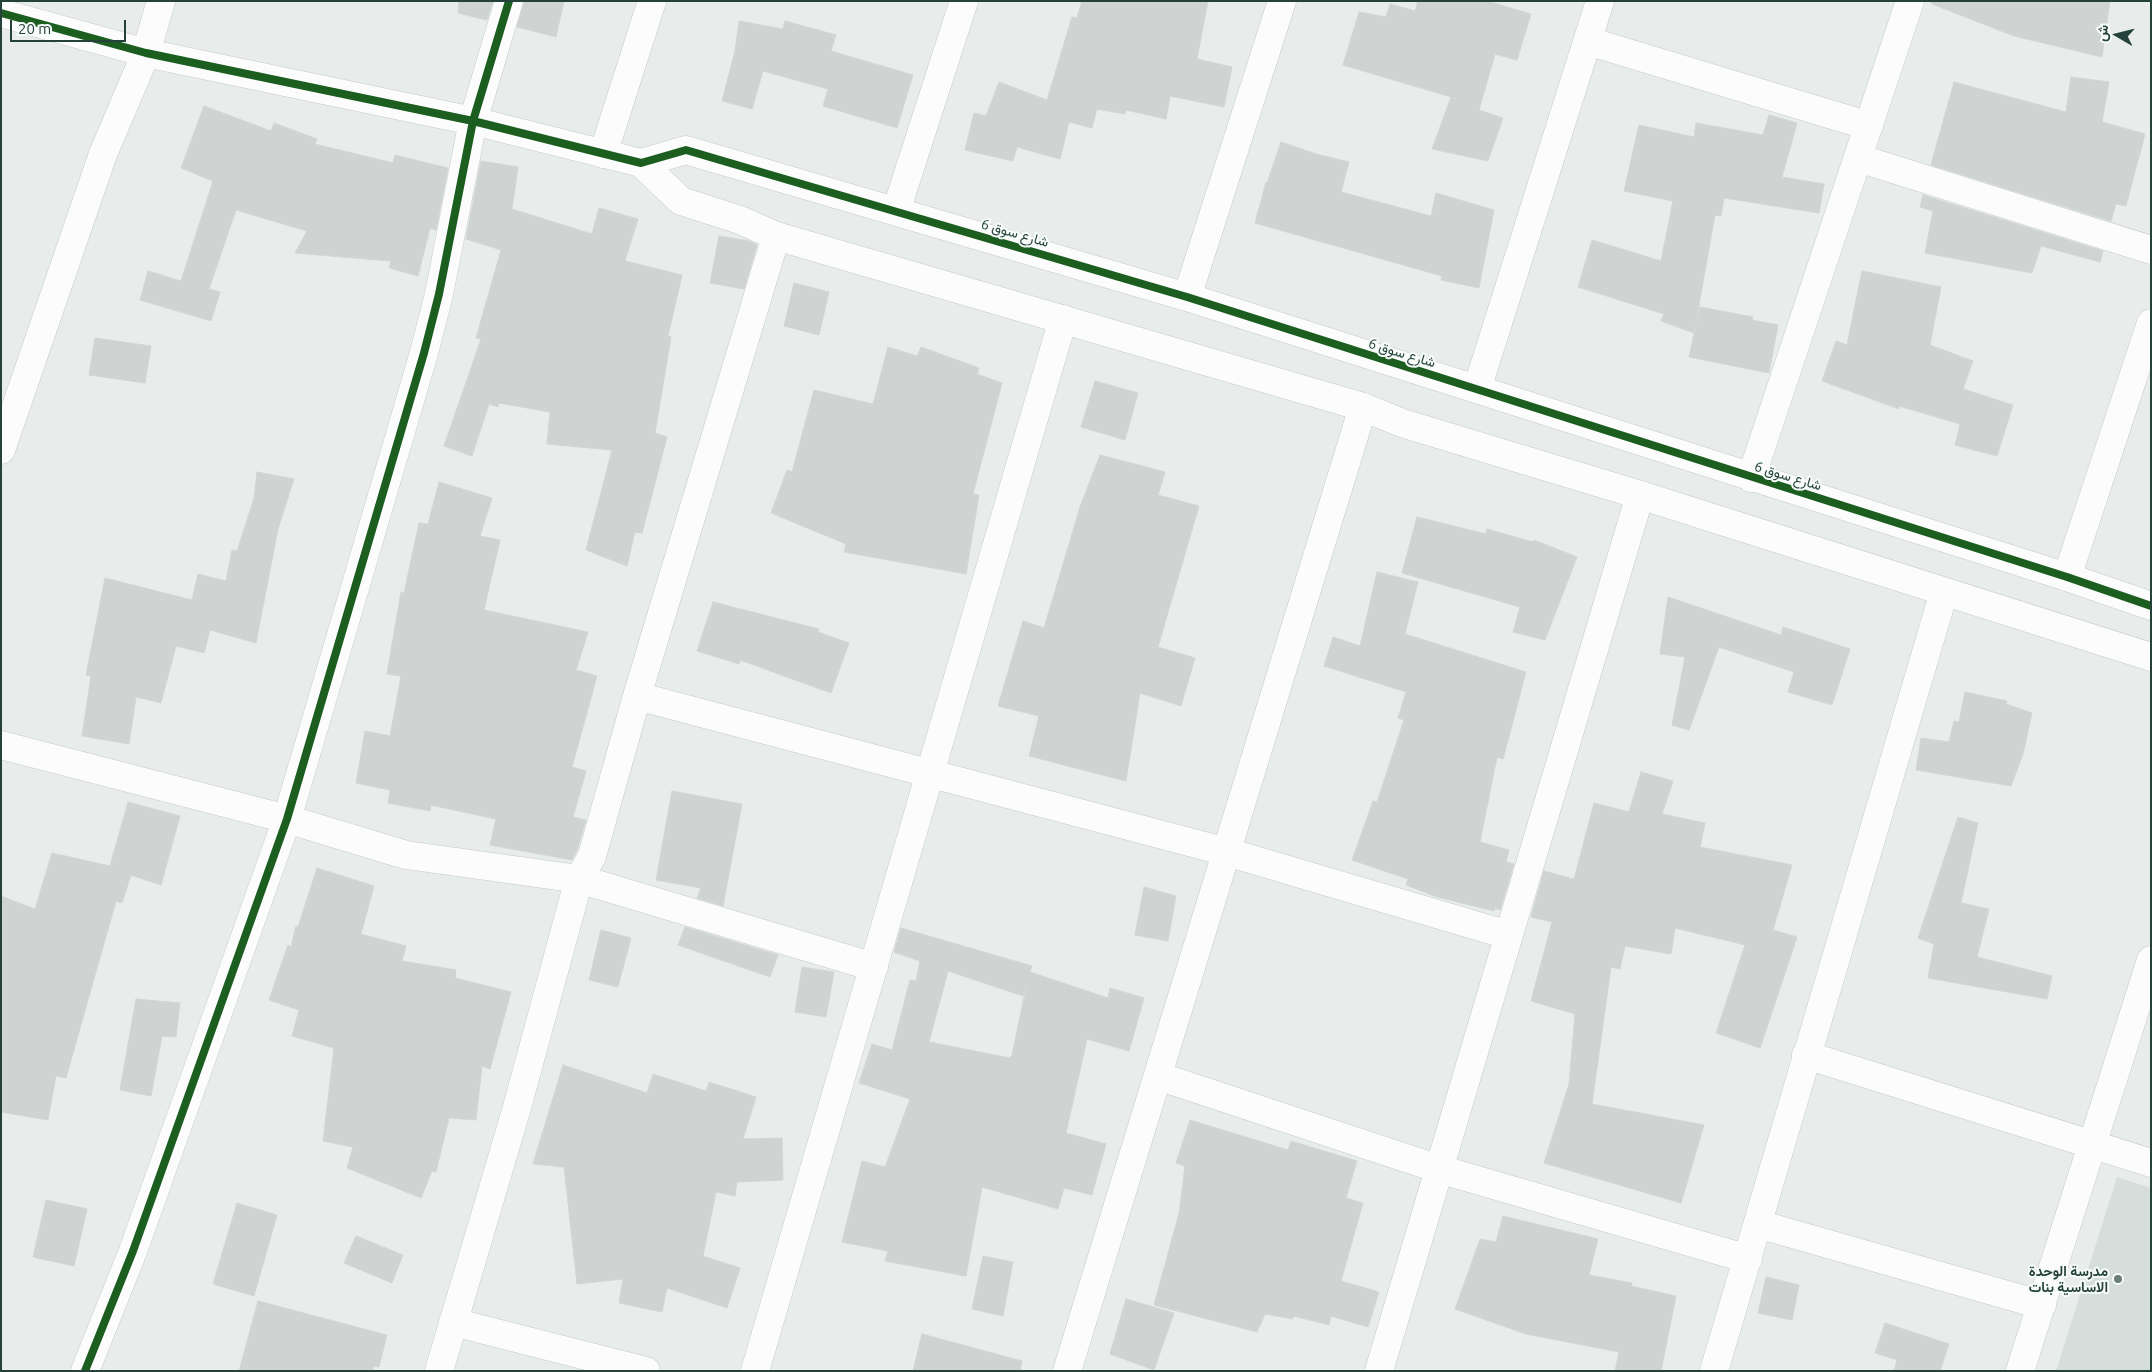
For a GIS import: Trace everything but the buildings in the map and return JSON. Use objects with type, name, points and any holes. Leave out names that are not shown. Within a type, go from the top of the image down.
[{"type":"street","points":[[1,450],[103,154],[146,53],[162,1]]},
{"type":"street","points":[[85,1371],[133,1251],[286,819],[424,353],[439,294],[473,120],[509,1]]},
{"type":"street","points":[[603,154],[652,1]]},
{"type":"street","points":[[896,211],[964,1]]},
{"type":"street","points":[[1187,297],[1282,1]]},
{"type":"street","points":[[1477,389],[1600,1]]},
{"type":"street","points":[[1751,478],[1910,1]]},
{"type":"street","points":[[1,13],[146,53],[473,120],[641,163],[680,201],[740,220],[776,236],[1364,407],[1402,423],[1640,495],[2151,657]]},
{"type":"street","points":[[1588,41],[1868,126]]},
{"type":"street","name":"شارع سوق 6","points":[[641,163],[686,150],[896,211],[1187,297],[2067,577],[2151,606]]},
{"type":"street","points":[[1858,158],[2151,250]]},
{"type":"street","points":[[439,1371],[516,1112],[579,879],[592,856],[637,696],[776,236]]},
{"type":"street","points":[[755,1371],[1063,319]]},
{"type":"street","points":[[2067,577],[2151,324]]},
{"type":"street","points":[[1067,1371],[1364,407]]},
{"type":"street","points":[[1379,1371],[1640,495]]},
{"type":"street","points":[[1714,1371],[1944,592]]},
{"type":"street","points":[[637,696],[1227,852],[1508,935]]},
{"type":"street","points":[[1,745],[286,819],[406,855],[579,879],[874,967]]},
{"type":"street","points":[[2020,1371],[2151,960]]},
{"type":"street","points":[[1806,1055],[2151,1162]]},
{"type":"street","points":[[1158,1076],[1439,1169],[1748,1259]]},
{"type":"street","points":[[1758,1224],[2042,1305]]},
{"type":"street","points":[[453,1322],[646,1371]]},
{"type":"shaded area","name":"مدرسة الوحدة الاساسية بنات","points":[[2117,1177],[2151,1188],[2151,1371],[2056,1371]]},
{"type":"cycle path","points":[[85,1371],[133,1251],[287,819],[424,353],[439,294],[473,121],[509,1]]},
{"type":"cycle path","points":[[1,13],[146,53],[473,121],[641,163],[686,150],[1187,297],[2067,577],[2151,606]]},
{"type":"place","name":"مدرسة الوحدة الاساسية بنات","points":[[2118,1279]]}]
